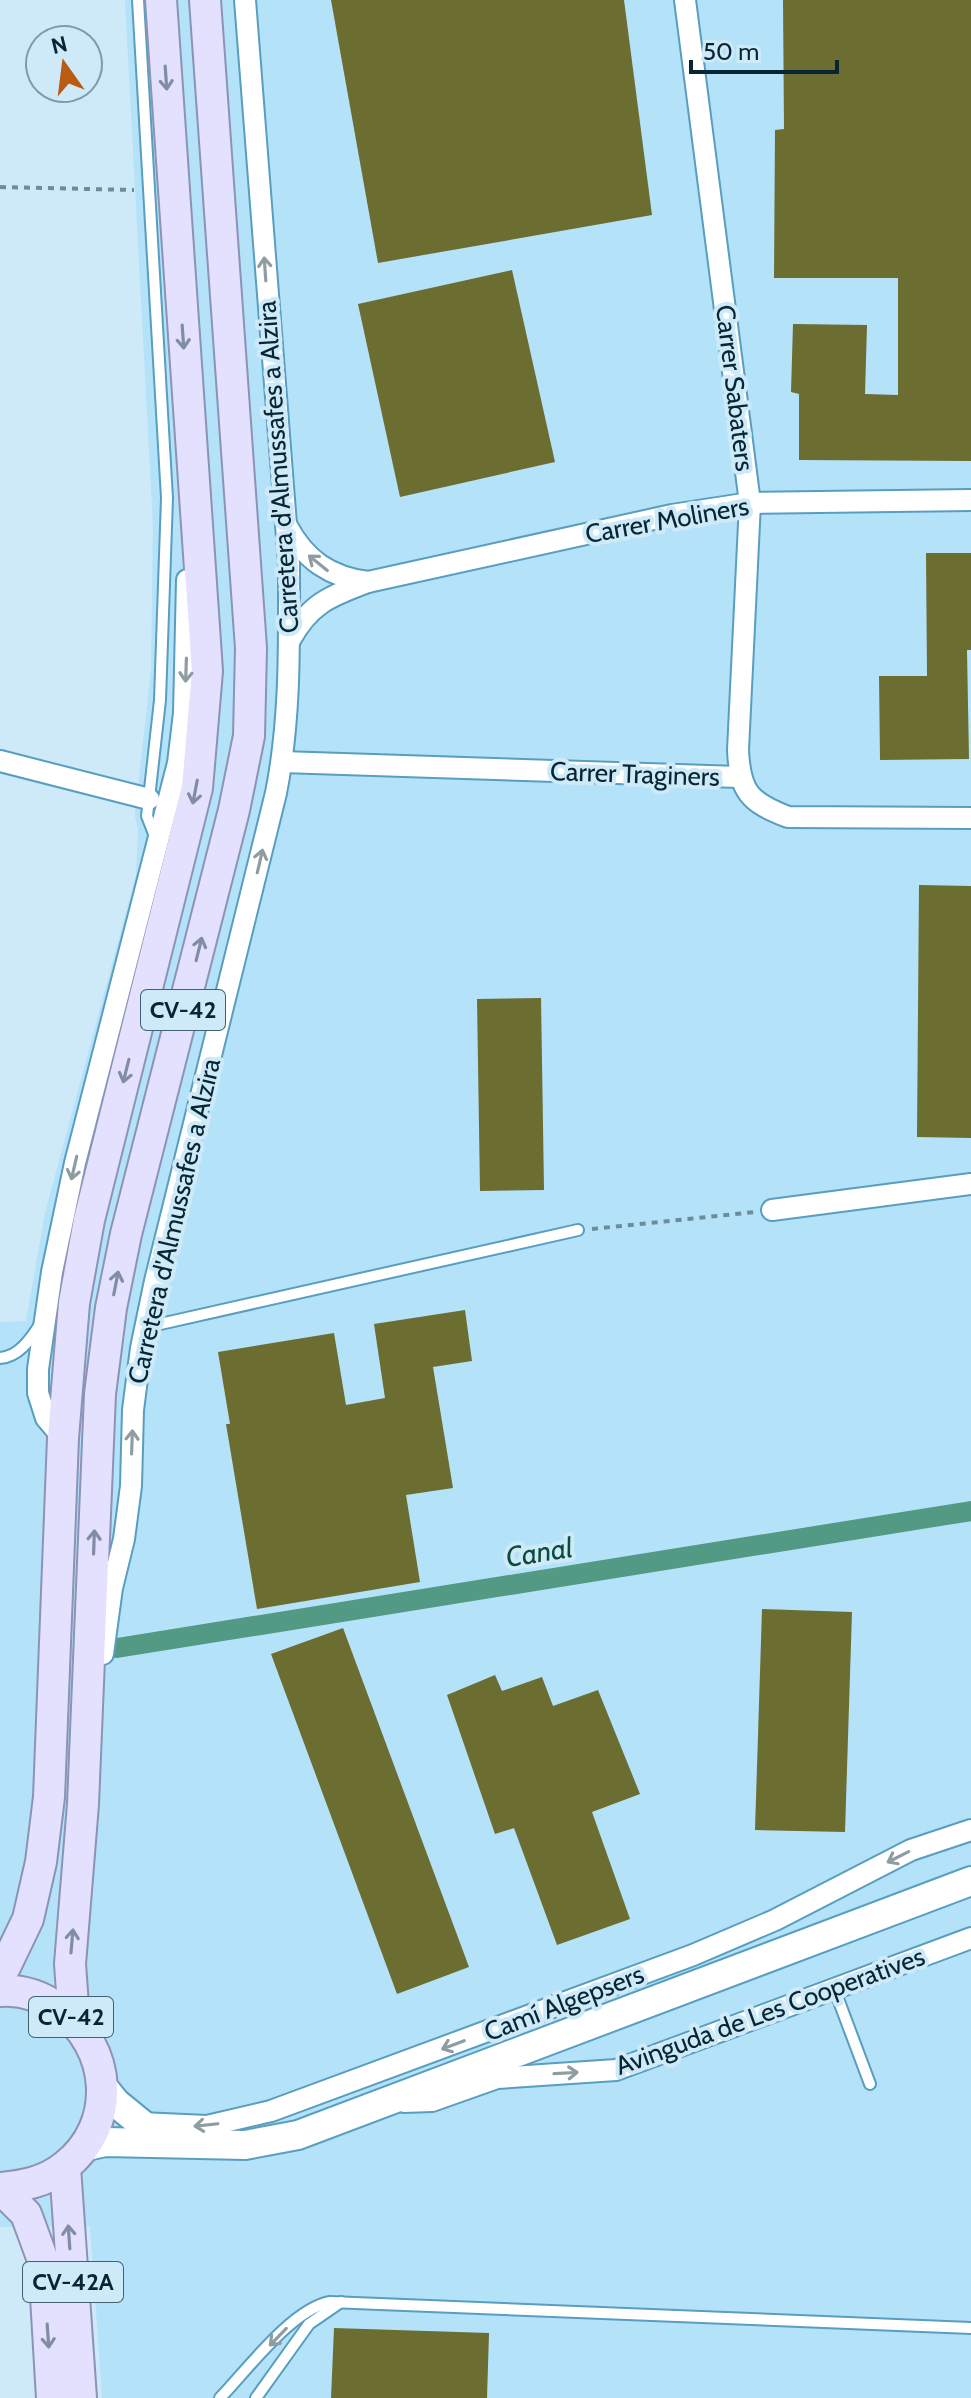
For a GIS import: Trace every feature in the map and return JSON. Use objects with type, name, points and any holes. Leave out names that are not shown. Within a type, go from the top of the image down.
[{"type":"main road","name":"CV-42","points":[[0,1971],[5,1967],[28,1919],[43,1849],[49,1797],[63,1438],[74,1303],[89,1220],[197,788],[207,671],[161,0]]},
{"type":"main road","name":"Carretera d'Almussafes a Alzira","points":[[74,2019],[70,1964],[82,1824],[100,1394],[111,1308],[126,1234],[234,810],[249,736],[251,648],[205,0]]},
{"type":"main road","points":[[0,2188],[23,2186],[45,2178],[74,2157],[105,2142],[215,2146],[272,2141],[298,2135],[971,1881]]},
{"type":"main road","name":"CV-42","points":[[0,1991],[12,1990],[46,1999],[74,2019],[89,2039],[99,2062],[103,2087],[94,2129],[74,2157]]},
{"type":"main road","points":[[103,2087],[116,2103],[165,2143]]},
{"type":"main road","name":"CV-42A","points":[[74,2157],[75,2303],[86,2387]]},
{"type":"main road","name":"CV-42A","points":[[0,2188],[26,2214],[44,2263],[52,2398]]},
{"type":"street","name":"Carretera d'Almussafes a Alzira","points":[[82,1824],[98,1750],[105,1632],[124,1539],[131,1486],[133,1410],[155,1281],[245,926],[282,762],[290,640],[289,563],[245,0]]},
{"type":"street","name":"Carrer Sabaters","points":[[685,0],[750,503],[738,734],[739,777]]},
{"type":"street","name":"Carrer Moliners","points":[[290,640],[299,622],[314,606],[368,582],[672,515],[750,503],[971,500]]},
{"type":"street","points":[[63,1438],[46,1418],[38,1393],[38,1369],[52,1272],[75,1163],[178,763],[188,629],[186,540],[195,509]]},
{"type":"street","name":"Carrer Moliners","points":[[284,520],[297,545],[323,569],[347,579],[368,582]]},
{"type":"street","points":[[0,761],[149,799]]},
{"type":"street","name":"Carrer Traginers","points":[[282,762],[739,777],[748,794],[766,809],[788,817],[971,818]]},
{"type":"street","points":[[772,1210],[971,1184]]},
{"type":"street","name":"Camí Algepsers","points":[[141,2123],[207,2126],[271,2111],[693,1955],[775,1920],[911,1850],[971,1830]]},
{"type":"street","name":"Avinguda de Les Cooperatives","points":[[380,2104],[432,2101],[497,2078],[616,2070],[971,1938]]},
{"type":"lane","points":[[138,0],[167,498],[160,700],[147,816],[159,846]]},
{"type":"lane","points":[[147,1327],[578,1230]]},
{"type":"lane","points":[[0,1358],[9,1357],[28,1342],[47,1315]]},
{"type":"lane","points":[[834,1988],[870,2084]]},
{"type":"lane","points":[[220,2398],[295,2319],[319,2304],[343,2301],[971,2328]]},
{"type":"lane","points":[[256,2398],[309,2324],[343,2301]]},
{"type":"path","points":[[0,187],[149,190]]},
{"type":"path","points":[[578,1230],[772,1210]]},
{"type":"shaded area","points":[[125,0],[971,0],[971,2398],[102,2398],[90,2226],[0,2227],[0,1322],[26,1321],[45,1213],[136,875],[138,830],[135,816],[151,670],[153,525]]},
{"type":"building","points":[[331,0],[624,0],[652,215],[378,263]]},
{"type":"building","points":[[783,0],[971,0],[971,461],[799,460],[799,394],[791,392],[793,324],[867,325],[865,394],[898,395],[898,278],[774,278],[775,130],[784,129]]},
{"type":"building","points":[[512,270],[555,462],[400,497],[358,304]]},
{"type":"building","points":[[926,553],[971,553],[971,650],[967,650],[969,759],[880,760],[879,676],[927,676]]},
{"type":"building","points":[[919,885],[971,886],[971,1138],[917,1137]]},
{"type":"building","points":[[541,998],[544,1190],[480,1191],[477,999]]},
{"type":"building","points":[[465,1310],[472,1361],[433,1367],[453,1488],[406,1495],[420,1582],[257,1609],[226,1424],[230,1424],[218,1352],[334,1333],[346,1405],[385,1398],[374,1324]]},
{"type":"building","points":[[762,1609],[852,1612],[845,1832],[755,1830]]},
{"type":"building","points":[[343,1628],[469,1967],[397,1994],[271,1654]]},
{"type":"building","points":[[495,1675],[502,1691],[542,1677],[553,1706],[598,1690],[640,1794],[592,1812],[630,1919],[557,1945],[514,1828],[495,1834],[447,1695]]},
{"type":"building","points":[[334,2328],[489,2333],[487,2398],[331,2398]]},
{"type":"waterway","name":"Canal","points":[[117,1648],[971,1511]]}]
